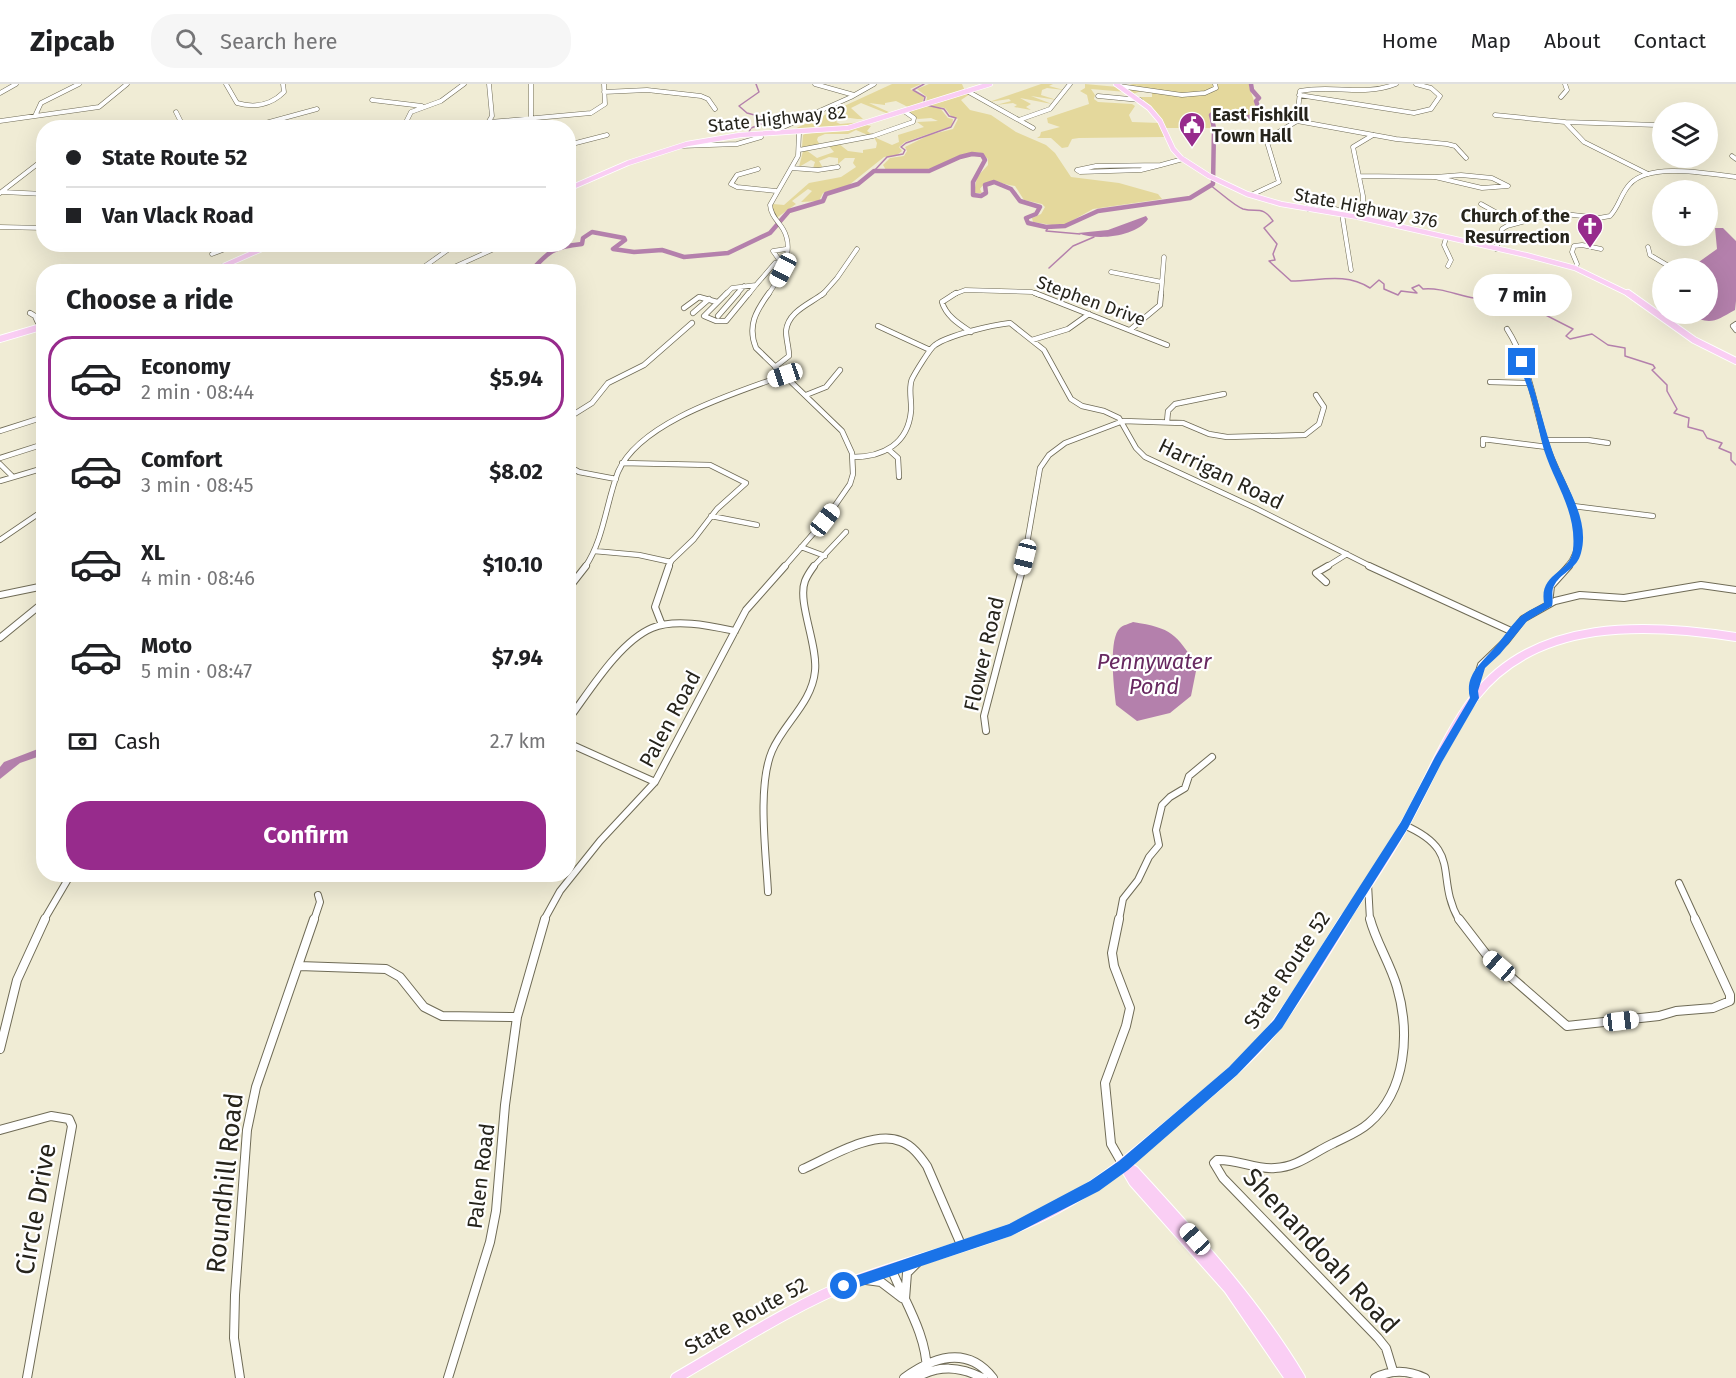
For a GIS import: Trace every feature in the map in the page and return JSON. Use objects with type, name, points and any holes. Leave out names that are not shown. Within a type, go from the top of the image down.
[{"type":"main road","name":"State Highway 82","points":[[576,186],[628,163],[681,146],[726,137],[770,133],[799,135],[848,128],[990,84]]},
{"type":"main road","name":"State Highway 376","points":[[1118,85],[1140,100],[1160,121],[1173,149],[1183,159],[1209,176],[1251,195],[1308,209],[1361,217],[1537,257],[1575,268],[1614,285],[1652,309]]},
{"type":"main road","points":[[228,264],[255,252]]},
{"type":"main road","name":"State Highway 376","points":[[1672,324],[1694,340],[1736,361]]},
{"type":"main road","points":[[0,339],[36,329]]},
{"type":"main road","name":"State Route 52","points":[[676,1378],[808,1303],[891,1268],[1011,1230],[1046,1214],[1095,1186],[1124,1165],[1233,1071],[1261,1044],[1289,1008],[1404,825],[1440,756],[1475,698],[1491,678],[1518,658],[1548,644],[1575,636],[1642,628],[1687,630],[1736,638]]},
{"type":"main road","points":[[1124,1165],[1134,1182],[1236,1299],[1290,1378]]},
{"type":"main road","points":[[1124,1165],[1134,1171],[1242,1292],[1271,1330],[1300,1378]]},
{"type":"street","points":[[0,93],[16,84]]},
{"type":"street","points":[[35,116],[41,103],[79,84]]},
{"type":"street","points":[[0,121],[99,107],[127,84]]},
{"type":"street","points":[[226,84],[237,104],[248,106],[278,99],[284,92],[283,84]]},
{"type":"street","points":[[407,120],[410,113],[441,101],[464,84]]},
{"type":"street","points":[[489,84],[490,120]]},
{"type":"street","points":[[531,84],[531,119]]},
{"type":"street","points":[[517,120],[591,113],[604,106],[604,84]]},
{"type":"street","points":[[815,84],[854,95]]},
{"type":"street","points":[[770,133],[874,84]]},
{"type":"street","points":[[1019,120],[1050,109],[1070,84]]},
{"type":"street","points":[[1118,85],[1195,95],[1211,91],[1215,88],[1215,84]]},
{"type":"street","points":[[1297,121],[1300,91],[1311,86],[1373,91],[1396,84]]},
{"type":"street","points":[[1299,95],[1414,113],[1431,108],[1440,96],[1431,88],[1416,84]]},
{"type":"street","points":[[1561,97],[1567,90],[1564,84]]},
{"type":"street","points":[[604,92],[647,90],[701,96],[708,99],[715,109]]},
{"type":"street","points":[[967,92],[1033,128]]},
{"type":"street","points":[[1098,96],[1140,100]]},
{"type":"street","points":[[372,100],[424,107]]},
{"type":"street","points":[[276,120],[317,109]]},
{"type":"street","points":[[799,150],[873,136],[913,122],[914,118],[904,111]]},
{"type":"street","points":[[176,112],[180,120]]},
{"type":"street","points":[[1495,115],[1565,122],[1652,125]]},
{"type":"street","points":[[1251,195],[1279,182],[1278,169],[1267,142],[1272,136],[1297,121],[1447,144],[1455,146],[1466,158]]},
{"type":"street","points":[[1565,122],[1584,142],[1648,174]]},
{"type":"street","points":[[1308,209],[1309,205],[1313,204],[1361,217],[1359,176],[1353,147],[1374,134]]},
{"type":"street","points":[[576,143],[607,135]]},
{"type":"street","points":[[799,135],[799,150],[770,206],[775,222],[786,234],[786,249],[777,281],[756,310],[752,334],[756,348],[842,431],[848,440],[853,458],[873,456],[888,449],[909,429],[911,381],[930,350],[939,342],[995,323],[1005,322],[1013,325],[1044,350],[1071,399],[1082,406],[1113,414],[1123,421],[1187,424],[1221,436],[1305,435],[1316,428],[1323,418],[1324,407],[1316,395]]},
{"type":"street","points":[[681,146],[736,144],[760,137]]},
{"type":"street","points":[[1732,156],[1736,159]]},
{"type":"street","points":[[1161,165],[1096,166],[1077,170],[1080,172],[1134,170],[1161,165],[1183,159]]},
{"type":"street","points":[[1,193],[36,165]]},
{"type":"street","points":[[791,168],[818,170],[838,167]]},
{"type":"street","points":[[758,169],[737,175],[731,184],[737,187],[777,191]]},
{"type":"street","points":[[1496,249],[1502,229],[1515,224],[1556,213],[1606,218],[1614,212],[1631,182],[1648,174],[1676,172],[1736,177]]},
{"type":"street","points":[[1359,176],[1473,175],[1496,179],[1508,186],[1500,189],[1477,187],[1435,177]]},
{"type":"street","points":[[1,193],[36,194]]},
{"type":"street","points":[[1481,204],[1515,224]]},
{"type":"street","points":[[1342,214],[1351,270]]},
{"type":"street","points":[[0,227],[36,228]]},
{"type":"street","points":[[1446,238],[1444,245],[1451,260],[1448,266]]},
{"type":"street","points":[[1575,268],[1578,264],[1572,252],[1574,246],[1601,249]]},
{"type":"street","points":[[1648,247],[1650,255],[1655,258]]},
{"type":"street","points":[[783,260],[773,251],[786,249]]},
{"type":"street","points":[[775,367],[789,356],[787,330],[792,318],[803,306],[823,295],[842,273],[857,249]]},
{"type":"street","points":[[212,254],[218,252]]},
{"type":"street","points":[[428,264],[445,252]]},
{"type":"street","points":[[461,264],[487,252]]},
{"type":"street","points":[[1130,330],[1160,305],[1164,257]]},
{"type":"street","points":[[757,285],[732,288],[704,315],[716,321],[726,321],[757,285],[783,260]]},
{"type":"street","points":[[1111,272],[1162,282]]},
{"type":"street","points":[[718,316],[745,286]]},
{"type":"street","name":"Stephen Drive","points":[[971,332],[942,306],[945,298],[959,291],[988,289],[1032,292],[1167,345]]},
{"type":"street","points":[[684,308],[699,297],[717,302]]},
{"type":"street","points":[[693,313],[709,299]]},
{"type":"street","points":[[30,313],[36,318]]},
{"type":"street","points":[[1032,340],[1068,329],[1089,314]]},
{"type":"street","points":[[576,413],[592,403],[608,383],[644,365],[692,323]]},
{"type":"street","points":[[878,326],[930,350]]},
{"type":"street","points":[[1507,329],[1529,383],[1547,447],[1573,506],[1578,526],[1577,553],[1571,565],[1551,582],[1547,594],[1549,604]]},
{"type":"street","points":[[806,395],[826,387],[840,370]]},
{"type":"street","points":[[576,577],[594,551],[622,463],[638,445],[688,414],[729,394],[785,375]]},
{"type":"street","points":[[1490,382],[1529,383]]},
{"type":"street","points":[[1167,422],[1168,411],[1175,405],[1224,394]]},
{"type":"street","points":[[0,431],[36,420]]},
{"type":"street","name":"Harrigan Road","points":[[1123,421],[1136,448],[1145,457],[1397,580],[1513,632]]},
{"type":"street","name":"Flower Road","points":[[986,731],[984,716],[1027,550],[1040,468],[1049,455],[1065,443],[1123,421]]},
{"type":"street","points":[[1483,445],[1483,439],[1493,439],[1547,447]]},
{"type":"street","points":[[1545,441],[1588,440],[1608,443]]},
{"type":"street","points":[[0,458],[36,447]]},
{"type":"street","points":[[888,449],[898,458],[899,477]]},
{"type":"street","name":"Palen Road","points":[[576,872],[600,841],[655,782],[753,600],[831,513],[854,474],[853,458]]},
{"type":"street","points":[[622,463],[710,465],[746,483],[711,516],[694,540],[671,561],[655,607],[662,625]]},
{"type":"street","points":[[0,464],[12,476]]},
{"type":"street","points":[[0,481],[36,470]]},
{"type":"street","points":[[576,470],[616,479]]},
{"type":"street","points":[[1573,506],[1653,516]]},
{"type":"street","points":[[0,540],[36,515]]},
{"type":"street","points":[[711,516],[757,525]]},
{"type":"street","points":[[768,892],[766,847],[768,766],[773,749],[811,690],[815,674],[815,651],[804,582],[814,566],[846,532]]},
{"type":"street","points":[[801,547],[825,556]]},
{"type":"street","points":[[594,551],[620,552],[671,561]]},
{"type":"street","points":[[1326,582],[1316,573],[1347,554]]},
{"type":"street","points":[[1475,698],[1473,691],[1477,673],[1524,619],[1549,604],[1580,595],[1624,598],[1701,585],[1736,590]]},
{"type":"street","points":[[0,595],[36,588]]},
{"type":"street","points":[[0,638],[36,609]]},
{"type":"street","points":[[576,710],[626,647],[650,628],[662,625],[735,631]]},
{"type":"street","points":[[576,747],[655,782]]},
{"type":"street","points":[[1124,1165],[1114,1154],[1111,1144],[1105,1083],[1130,1012],[1113,959],[1121,905],[1138,880],[1147,860],[1159,846],[1155,828],[1163,804],[1172,795],[1184,791],[1188,786],[1189,776],[1212,757]]},
{"type":"street","points":[[1404,825],[1429,837],[1439,847],[1449,900],[1465,932],[1478,947],[1567,1026],[1659,1016],[1672,1011],[1719,1006],[1730,1001],[1730,995],[1679,883]]},
{"type":"street","points":[[0,1049],[7,1010],[24,957],[66,882]]},
{"type":"street","name":"Palen Road","points":[[448,1378],[484,1265],[496,1211],[505,1106],[517,1017],[538,936],[553,901],[568,882]]},
{"type":"street","name":"Shenandoah Road","points":[[1368,884],[1370,893],[1367,909],[1370,921],[1399,997],[1403,1057],[1399,1079],[1391,1096],[1368,1124],[1286,1167],[1257,1168],[1227,1160],[1216,1160],[1214,1163],[1223,1178],[1378,1338],[1386,1348],[1393,1371]]},
{"type":"street","name":"Roundhill Road","points":[[240,1378],[234,1338],[235,1295],[247,1130],[256,1087],[320,902],[318,895]]},
{"type":"street","points":[[299,966],[386,969],[400,977],[424,1007],[442,1016],[517,1017]]},
{"type":"street","name":"Circle Drive","points":[[0,1130],[56,1115],[69,1119],[72,1126],[27,1378]]},
{"type":"street","points":[[803,1169],[874,1138],[901,1140],[918,1154],[927,1166],[962,1247]]},
{"type":"street","points":[[905,1300],[907,1273],[920,1260]]},
{"type":"street","points":[[891,1268],[921,1331],[927,1367]]},
{"type":"street","points":[[859,1280],[880,1282],[905,1300]]},
{"type":"street","points":[[904,1378],[946,1355],[963,1357],[974,1362],[993,1378]]},
{"type":"street","points":[[915,1378],[927,1367],[951,1367],[983,1378]]},
{"type":"street","points":[[1375,1378],[1403,1370],[1425,1378]]},
{"type":"shaded area","points":[[892,84],[921,84],[910,89],[924,97],[922,103],[908,107],[896,101],[885,103],[885,105],[869,103],[893,114],[891,115],[861,103],[851,108],[863,119],[846,118],[836,122],[840,124],[863,122],[853,126],[792,130]]},
{"type":"shaded area","points":[[929,84],[962,84],[965,91],[926,103],[927,97],[917,89]]},
{"type":"shaded area","points":[[1041,84],[1053,84],[1049,86],[1064,90],[1047,88],[1042,90],[1041,95],[1057,100],[1031,96],[1052,104],[1020,98],[1031,104],[1026,107],[1031,110],[1014,107],[1017,105],[1013,103],[996,105],[1011,101],[1009,99],[989,102]]},
{"type":"shaded area","points":[[1085,84],[1118,87],[1126,92],[1091,89],[1095,95],[1094,99],[1098,102],[1132,104],[1135,106],[1129,115],[1132,122],[1160,123],[1164,137],[1079,138],[1072,139],[1068,147],[1062,148],[1051,138],[1037,138],[1041,132],[1060,127],[1048,123],[1047,118],[1089,104],[1087,95],[1080,91],[1085,88]]},
{"type":"shaded area","points":[[1133,84],[1249,84],[1255,105],[1259,108],[1254,116],[1237,117],[1217,109],[1209,116],[1211,128],[1166,128],[1156,112],[1140,97],[1152,97],[1152,93],[1141,91],[1133,94],[1123,86]]},
{"type":"shaded area","points":[[970,94],[961,100],[970,110],[991,115],[1016,132],[1046,145],[1055,153],[1071,177],[1119,183],[1158,194],[1162,199],[1093,209],[1066,224],[1052,225],[1033,222],[1032,218],[1041,214],[1045,207],[1042,204],[1024,200],[1015,186],[988,182],[980,189],[982,193],[974,193],[977,177],[988,165],[988,159],[981,153],[960,155],[923,170],[886,170],[883,165],[890,158],[904,156],[907,151],[905,147],[929,135],[953,129],[958,119],[951,116],[945,108],[927,105]]},
{"type":"shaded area","points":[[926,106],[940,108],[948,118],[953,119],[952,126],[905,142],[899,147],[902,151],[897,155],[884,157],[849,185],[823,193],[819,201],[801,202],[812,191],[808,189],[792,201],[796,204],[775,219],[772,212],[773,204],[784,205],[809,183],[841,177],[856,167],[853,163],[855,158],[845,158],[838,164],[838,158],[829,157],[819,161],[823,168],[813,168],[815,162],[811,160],[799,167],[803,151],[806,150],[817,158],[834,152],[829,146],[839,144],[848,151],[863,153],[863,150],[876,148],[877,143],[874,137],[892,145],[899,142],[898,135],[924,127],[917,122],[938,121],[931,118],[918,119],[908,112]]},
{"type":"shaded area","points":[[871,126],[867,131],[873,135],[870,136],[856,130],[848,134],[825,134],[818,137],[820,145],[802,147],[805,134]]},
{"type":"water","points":[[1146,216],[1148,219],[1135,230],[1115,236],[1095,237],[1078,233],[1108,230]]},
{"type":"water","points":[[1718,228],[1723,228],[1736,241],[1736,301],[1735,310],[1718,318],[1718,258],[1704,258],[1717,249]]},
{"type":"water","name":"Pennywater Pond","points":[[1133,622],[1156,627],[1172,634],[1184,646],[1197,666],[1191,696],[1170,713],[1137,721],[1116,705],[1113,677],[1116,634],[1121,627]]},
{"type":"water","points":[[36,750],[36,757],[20,763],[0,779],[0,767],[4,762]]},
{"type":"waterway","points":[[749,132],[751,128],[767,122],[766,118],[747,113],[739,106],[759,92],[756,84]]},
{"type":"waterway","points":[[924,84],[913,90],[925,97],[924,101]]},
{"type":"waterway","points":[[576,245],[582,244],[583,238],[592,232],[624,238],[625,240],[613,249],[634,252],[662,250],[684,257],[728,253],[770,233],[789,211],[823,201],[826,194],[858,184],[874,171],[929,171],[972,154],[982,155],[985,160],[973,182],[973,195],[981,196],[986,193],[985,185],[994,182],[1011,189],[1020,201],[1040,207],[1036,214],[1026,218],[1028,223],[1046,227],[1065,226],[1098,211],[1190,198],[1213,184],[1214,128],[1211,115],[1219,109],[1240,118],[1254,114],[1259,110],[1256,101],[1259,98],[1252,90],[1251,84]]},
{"type":"waterway","points":[[874,171],[887,157],[903,154],[905,150],[901,147],[906,143],[951,127],[956,118],[949,116],[944,109],[926,105]]},
{"type":"waterway","points":[[1211,186],[1239,207],[1259,210],[1269,216],[1273,221],[1264,228],[1277,244],[1273,254],[1275,260],[1269,261],[1291,281],[1341,279],[1361,283],[1370,288],[1379,280],[1384,284],[1384,289],[1398,295],[1401,291],[1417,293],[1412,288],[1419,285],[1423,289],[1482,299],[1483,292],[1525,294],[1533,301],[1522,303],[1573,329],[1566,336],[1570,339],[1592,334],[1608,345],[1625,348],[1625,356],[1653,365],[1655,368],[1652,370],[1667,385],[1667,391],[1677,409],[1674,413],[1689,418],[1688,427],[1703,431],[1707,438],[1722,443],[1719,448],[1731,453],[1731,460],[1736,465]]},
{"type":"waterway","points":[[1045,226],[1048,228],[1046,231],[1080,234]]},
{"type":"waterway","points":[[1049,268],[1073,246],[1094,237]]},
{"type":"waterway","points":[[537,264],[551,252]]},
{"type":"place","name":"East Fishkill Town Hall","points":[[1192,148]]},
{"type":"place","name":"Church of the Resurrection","points":[[1590,249]]},
{"type":"route","points":[[844,1286],[891,1268],[1011,1230],[1046,1214],[1095,1186],[1124,1165],[1233,1071],[1278,1024],[1404,825],[1438,760],[1475,698],[1473,691],[1481,665],[1497,651],[1524,619],[1549,604],[1548,587],[1571,565],[1577,553],[1579,536],[1573,506],[1548,450],[1536,400],[1522,362]]}]
